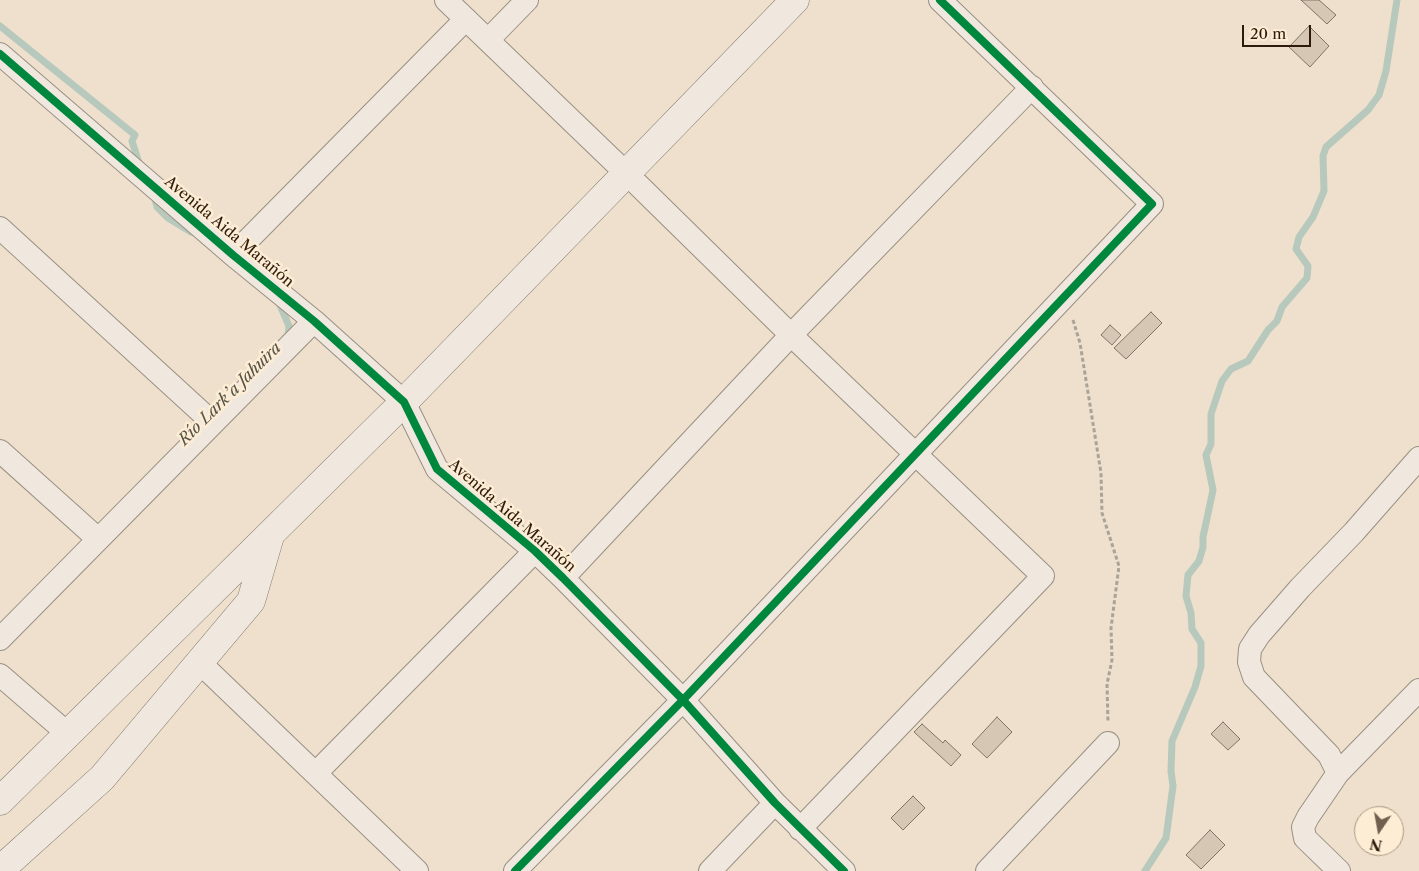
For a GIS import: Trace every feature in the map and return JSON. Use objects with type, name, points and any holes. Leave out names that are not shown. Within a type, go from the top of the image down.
[{"type":"street","points":[[446,0],[627,174],[791,336],[1043,576],[800,829]]},
{"type":"street","points":[[488,39],[528,0]]},
{"type":"street","points":[[0,801],[404,402],[795,0]]},
{"type":"street","points":[[515,871],[683,700],[1152,204],[940,0]]},
{"type":"street","points":[[233,255],[466,19]]},
{"type":"street","name":"Avenida Aida Marañón","points":[[0,54],[233,255],[314,321],[404,402],[437,469],[563,578],[683,700],[775,803],[844,871]]},
{"type":"street","points":[[563,578],[791,336],[1032,87]]},
{"type":"street","points":[[0,228],[213,423]]},
{"type":"street","points":[[0,640],[314,321]]},
{"type":"street","points":[[0,451],[98,540]]},
{"type":"street","points":[[1338,773],[1330,755],[1254,677],[1249,662],[1250,649],[1259,635],[1300,588],[1354,532],[1419,458]]},
{"type":"street","points":[[0,870],[102,778],[198,661],[251,601],[271,534]]},
{"type":"street","points":[[316,773],[534,551]]},
{"type":"street","points":[[198,661],[417,871]]},
{"type":"street","points":[[0,675],[67,733]]},
{"type":"street","points":[[1339,871],[1305,838],[1303,826],[1338,773],[1419,690]]},
{"type":"street","points":[[987,871],[1108,743]]},
{"type":"street","points":[[710,871],[775,803]]},
{"type":"path","points":[[1069,291],[1072,315],[1080,343],[1101,473],[1102,513],[1119,566],[1112,628],[1112,660],[1107,684],[1108,743]]},
{"type":"building","points":[[1301,0],[1319,0],[1336,15],[1327,24]]},
{"type":"building","points":[[1309,26],[1329,46],[1310,67],[1289,47]]},
{"type":"building","points":[[1151,312],[1162,323],[1126,359],[1114,348]]},
{"type":"building","points":[[1110,325],[1121,335],[1112,345],[1101,335]]},
{"type":"building","points":[[997,717],[1012,732],[987,758],[972,744]]},
{"type":"building","points":[[1223,722],[1240,739],[1228,750],[1211,734]]},
{"type":"building","points":[[922,724],[943,743],[945,740],[961,755],[951,766],[914,732]]},
{"type":"building","points":[[913,796],[925,808],[903,830],[891,818]]},
{"type":"building","points":[[1210,830],[1225,845],[1201,869],[1186,855]]},
{"type":"waterway","name":"Río Lark’a Jahuira","points":[[1145,871],[1166,838],[1173,786],[1171,771],[1172,741],[1195,687],[1201,666],[1201,643],[1192,629],[1191,613],[1186,596],[1188,575],[1199,561],[1203,547],[1203,537],[1213,490],[1206,455],[1211,444],[1211,414],[1222,381],[1231,369],[1248,361],[1268,330],[1277,321],[1282,307],[1307,278],[1308,266],[1296,249],[1299,237],[1313,217],[1324,191],[1323,156],[1326,147],[1368,110],[1379,95],[1386,71],[1397,0]]},
{"type":"waterway","name":"Río Lark’a Jahuira","points":[[0,26],[135,135],[132,141],[140,166]]},
{"type":"waterway","name":"Río Lark’a Jahuira","points":[[154,195],[157,207],[168,218],[191,232]]},
{"type":"waterway","name":"Río Lark’a Jahuira","points":[[280,305],[289,326],[288,336],[285,338]]},
{"type":"cycle path","points":[[515,871],[683,700],[1152,204],[940,0]]},
{"type":"cycle path","points":[[0,54],[233,255],[314,321],[404,402],[437,469],[535,551],[563,578],[683,700],[775,803],[844,871]]}]
